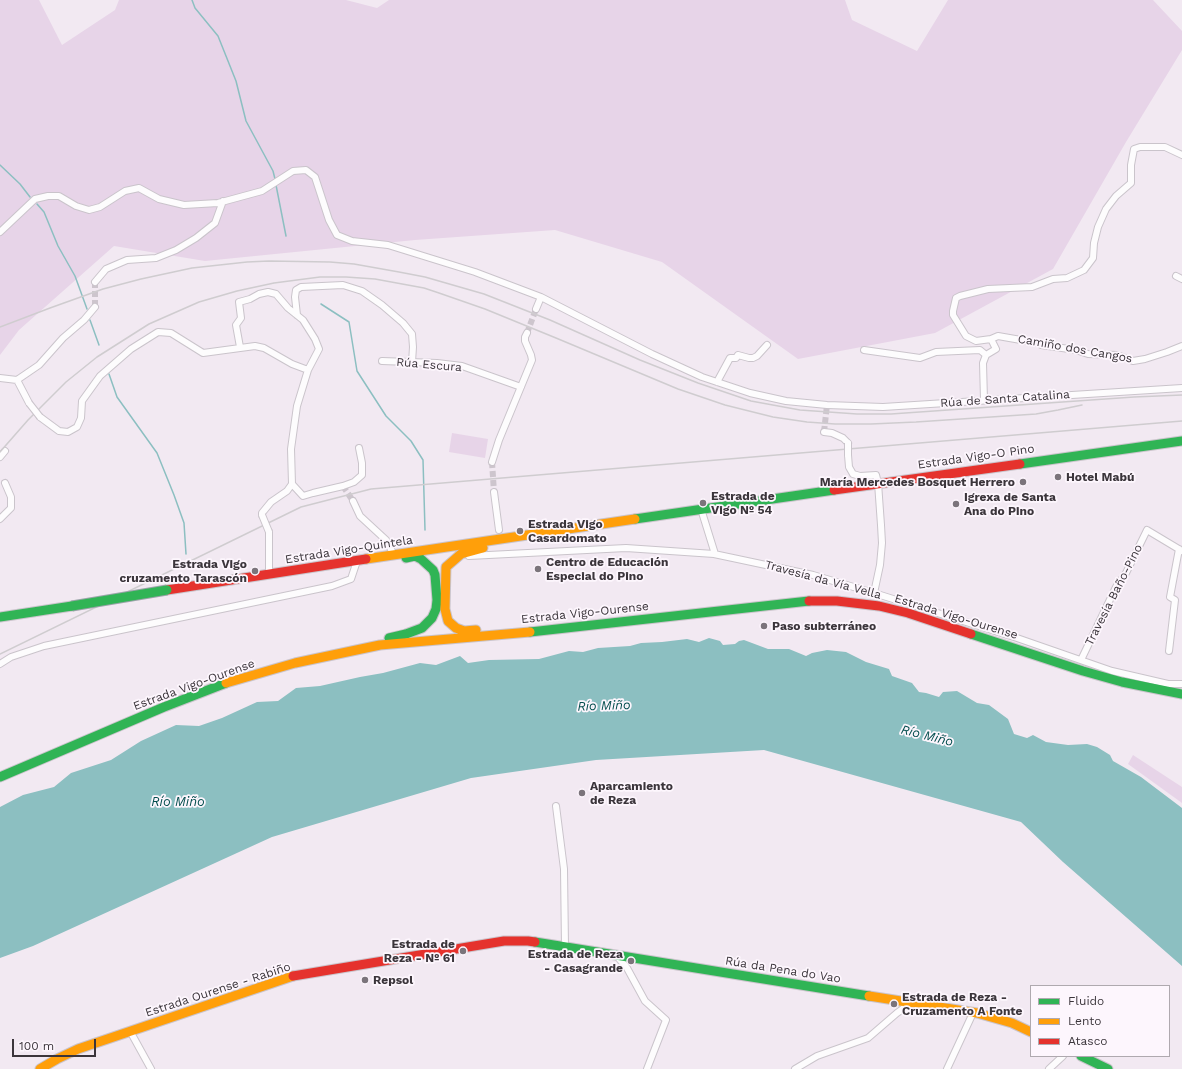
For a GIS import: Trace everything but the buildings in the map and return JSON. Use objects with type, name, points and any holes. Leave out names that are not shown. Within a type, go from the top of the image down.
[{"type":"main road","name":"Estrada Vigo-O Pino","points":[[701,509],[1182,441]]},
{"type":"main road","name":"Estrada Vigo-Quintela","points":[[3,617],[357,560],[701,509]]},
{"type":"main road","points":[[562,529],[493,545],[461,554],[457,557],[446,568],[445,609],[448,621],[456,628],[464,631],[628,621]]},
{"type":"main road","points":[[295,663],[336,650],[406,634],[422,628],[432,618],[436,609],[435,575],[428,564],[415,556],[369,563],[357,560]]},
{"type":"main road","name":"Estrada Vigo-Ourense","points":[[0,776],[171,704],[229,682],[295,663],[380,645],[548,630],[804,601],[837,601],[879,606],[908,613],[1122,682],[1182,694]]},
{"type":"main road","name":"Estrada Ourense - Rabiño","points":[[40,1069],[78,1049],[290,977],[504,941],[528,941]]},
{"type":"main road","name":"Rúa da Pena do Vao","points":[[528,941],[973,1013],[1012,1023],[1030,1032]]},
{"type":"main road","points":[[1083,1057],[1108,1069]]},
{"type":"street","name":"Camiño dos Cangos","points":[[1182,154],[1165,147],[1140,146],[1134,149],[1131,165],[1131,182],[1116,196],[1106,209],[1098,227],[1094,243],[1093,258],[1084,270],[1067,278],[1053,279],[1032,287],[988,289],[960,296],[956,298],[953,311],[953,315],[966,336],[976,341],[991,339],[998,336],[1038,343],[1041,345],[1076,350],[1088,354],[1117,355],[1133,361],[1145,359],[1182,346]]},
{"type":"street","name":"Rúa de Santa Catalina","points":[[0,232],[35,199],[48,196],[59,196],[76,206],[89,210],[100,207],[125,191],[139,188],[159,199],[184,205],[223,201],[262,192],[293,171],[306,170],[315,177],[329,220],[337,235],[352,241],[388,245],[475,272],[541,297],[652,354],[702,377],[750,392],[779,399],[828,405],[883,407],[1182,388]]},
{"type":"street","points":[[94,282],[106,269],[127,260],[156,258],[176,250],[196,238],[215,223],[223,201]]},
{"type":"street","points":[[297,315],[295,297],[296,290],[301,286],[343,285],[362,291],[382,304],[403,323],[412,334],[412,362]]},
{"type":"street","points":[[240,347],[236,325],[241,318],[238,302],[268,292],[276,294],[288,308],[303,320],[315,339],[319,349],[308,370],[297,406],[291,449],[292,484],[287,491],[271,502],[262,513],[269,532],[269,574]]},
{"type":"street","points":[[536,309],[541,297]]},
{"type":"street","points":[[0,378],[17,380],[39,365],[95,307]]},
{"type":"street","points":[[17,380],[29,402],[40,417],[59,431],[68,432],[77,428],[81,418],[82,401],[100,376],[131,348],[158,332],[171,333],[203,353],[240,347],[256,346],[264,348],[292,364],[308,370]]},
{"type":"street","points":[[492,462],[499,440],[532,360],[525,341],[525,336],[527,333]]},
{"type":"street","points":[[984,400],[983,363],[986,355],[996,349],[991,339]]},
{"type":"street","points":[[717,382],[730,358],[736,358],[738,354],[753,358],[768,345]]},
{"type":"street","points":[[864,350],[920,358],[936,352],[980,350],[986,355]]},
{"type":"street","name":"Rúa Escura","points":[[382,361],[437,363],[462,366],[521,387]]},
{"type":"street","points":[[824,432],[832,433],[843,438],[848,443],[849,467],[853,474],[860,476],[876,476],[878,483],[882,543],[880,565],[874,593]]},
{"type":"street","points":[[292,484],[303,496],[354,482],[362,475],[362,463],[359,448]]},
{"type":"street","points":[[0,457],[5,451]]},
{"type":"street","points":[[0,519],[11,508],[11,497],[5,483]]},
{"type":"street","points":[[494,492],[499,530]]},
{"type":"street","points":[[353,501],[360,516],[386,540],[394,555]]},
{"type":"street","points":[[701,509],[716,554]]},
{"type":"street","points":[[499,530],[505,533],[520,536]]},
{"type":"street","points":[[488,540],[499,530]]},
{"type":"street","name":"Travesía Baño-Pino","points":[[1082,660],[1116,587],[1126,573],[1147,530],[1180,550]]},
{"type":"street","name":"Travesía da Vía Vella","points":[[457,557],[500,552],[626,548],[716,554],[812,575],[874,593],[1018,638],[1112,671],[1168,684],[1182,684]]},
{"type":"street","points":[[1169,651],[1175,600],[1170,597],[1180,550]]},
{"type":"street","points":[[0,664],[11,657],[44,646],[332,586],[351,579],[357,560]]},
{"type":"street","points":[[556,806],[564,869],[565,947]]},
{"type":"street","points":[[616,955],[627,968],[646,1001],[666,1020],[647,1069]]},
{"type":"street","points":[[795,1069],[817,1056],[868,1038],[897,1012],[911,1003]]},
{"type":"street","points":[[947,1069],[973,1013]]},
{"type":"street","points":[[130,1032],[151,1069]]},
{"type":"street","points":[[1049,1069],[1062,1057]]},
{"type":"shaded area","points":[[0,0],[39,0],[62,45],[115,10],[119,0],[346,0],[377,8],[389,0],[845,0],[852,20],[917,51],[948,0],[1153,0],[1182,31],[1182,50],[1126,142],[1053,269],[935,333],[798,359],[662,262],[555,230],[415,240],[205,261],[114,246],[19,330],[0,355]]},
{"type":"shaded area","points":[[452,433],[488,439],[485,458],[449,452]]},
{"type":"shaded area","points":[[1133,755],[1182,787],[1182,803],[1128,764]]},
{"type":"water","name":"Río Miño","points":[[709,638],[720,641],[723,645],[735,644],[744,640],[768,649],[789,649],[806,656],[812,653],[827,650],[846,652],[866,662],[889,669],[892,676],[912,683],[919,692],[939,697],[943,692],[957,691],[977,703],[989,705],[1008,719],[1014,734],[1027,738],[1033,735],[1046,742],[1068,745],[1087,744],[1097,747],[1110,755],[1113,761],[1141,777],[1182,808],[1182,966],[1063,862],[1021,822],[764,750],[596,760],[471,778],[272,837],[33,946],[0,958],[0,807],[23,795],[54,787],[71,773],[111,760],[141,741],[176,725],[199,726],[222,718],[257,702],[278,701],[296,688],[320,686],[383,673],[420,663],[436,665],[460,656],[468,663],[489,660],[539,659],[569,651],[583,652],[598,648],[630,646],[641,643],[687,639],[699,642]]},
{"type":"waterway","points":[[192,0],[195,8],[218,36],[236,81],[246,121],[273,171],[275,179]]},
{"type":"waterway","points":[[0,165],[20,184],[30,197]]},
{"type":"waterway","points":[[276,185],[286,236]]},
{"type":"waterway","points":[[37,204],[44,212],[58,246],[75,276],[87,309]]},
{"type":"waterway","points":[[321,304],[349,322],[357,371],[386,416],[411,441],[423,460],[425,530]]},
{"type":"waterway","points":[[90,320],[99,345]]},
{"type":"waterway","points":[[109,374],[117,397],[157,453],[184,523],[186,554]]},
{"type":"tunnel","points":[[95,282],[95,307]]},
{"type":"tunnel","points":[[527,333],[536,309]]},
{"type":"tunnel","points":[[824,432],[827,405]]},
{"type":"tunnel","points":[[492,462],[494,492]]},
{"type":"tunnel","points":[[343,486],[353,501]]},
{"type":"railway","points":[[0,327],[103,289],[192,268],[269,261],[330,262],[354,264],[425,277],[484,294],[550,320],[640,360],[698,383],[751,401],[800,410],[857,414],[891,414],[1182,395]]},
{"type":"railway","points":[[0,452],[28,420],[66,382],[97,357],[149,324],[199,302],[237,291],[274,283],[320,277],[375,279],[424,288],[485,309],[678,389],[725,405],[773,417],[807,422],[871,424],[1036,414],[1082,405]]},
{"type":"railway","points":[[0,654],[301,507],[371,489],[1182,421]]},
{"type":"traffic: fast","points":[[1020,464],[1182,441]]},
{"type":"traffic: fast","points":[[635,519],[834,490]]},
{"type":"traffic: fast","points":[[389,638],[422,628],[432,618],[436,609],[437,600],[435,575],[433,570],[421,559],[415,556],[406,558]]},
{"type":"traffic: fast","points":[[72,606],[167,590]]},
{"type":"traffic: fast","points":[[530,632],[809,601]]},
{"type":"traffic: fast","points":[[0,617],[72,606]]},
{"type":"traffic: fast","points":[[971,634],[1083,671],[1122,682],[1182,694]]},
{"type":"traffic: fast","points":[[0,777],[164,707],[226,683]]},
{"type":"traffic: fast","points":[[535,942],[869,996]]},
{"type":"traffic: fast","points":[[1083,1057],[1108,1069]]},
{"type":"traffic: slow","points":[[366,559],[635,519]]},
{"type":"traffic: slow","points":[[476,630],[464,631],[456,628],[448,621],[445,609],[446,567],[461,554],[483,548]]},
{"type":"traffic: slow","points":[[226,683],[295,663],[380,645],[530,632]]},
{"type":"traffic: slow","points":[[40,1069],[78,1049],[293,976]]},
{"type":"traffic: slow","points":[[869,996],[977,1013],[1012,1023],[1030,1032]]},
{"type":"traffic: jam","points":[[834,490],[1020,464]]},
{"type":"traffic: jam","points":[[167,590],[366,559]]},
{"type":"traffic: jam","points":[[809,601],[837,601],[879,606],[908,613],[971,634]]},
{"type":"traffic: jam","points":[[293,976],[504,941],[535,942]]},
{"type":"place","name":"Hotel Mabú","points":[[1058,477]]},
{"type":"place","name":"María Mercedes Bosquet Herrero","points":[[1023,482]]},
{"type":"place","name":"Estrada de Vigo Nº 54","points":[[703,503]]},
{"type":"place","name":"Igrexa de Santa Ana do Pino","points":[[956,504]]},
{"type":"place","name":"Estrada Vigo Casardomato","points":[[520,531]]},
{"type":"place","name":"Centro de Educación Especial do Pino","points":[[538,569]]},
{"type":"place","name":"Estrada Vigo cruzamento Tarascón","points":[[255,571]]},
{"type":"place","name":"Paso subterráneo","points":[[764,626]]},
{"type":"place","name":"Aparcamiento de Reza","points":[[582,793]]},
{"type":"place","name":"Estrada de Reza - Nº 61","points":[[463,951]]},
{"type":"place","name":"Estrada de Reza - Casagrande","points":[[631,961]]},
{"type":"place","name":"Repsol","points":[[365,980]]},
{"type":"place","name":"Estrada de Reza - Cruzamento A Fonte","points":[[894,1004]]}]
